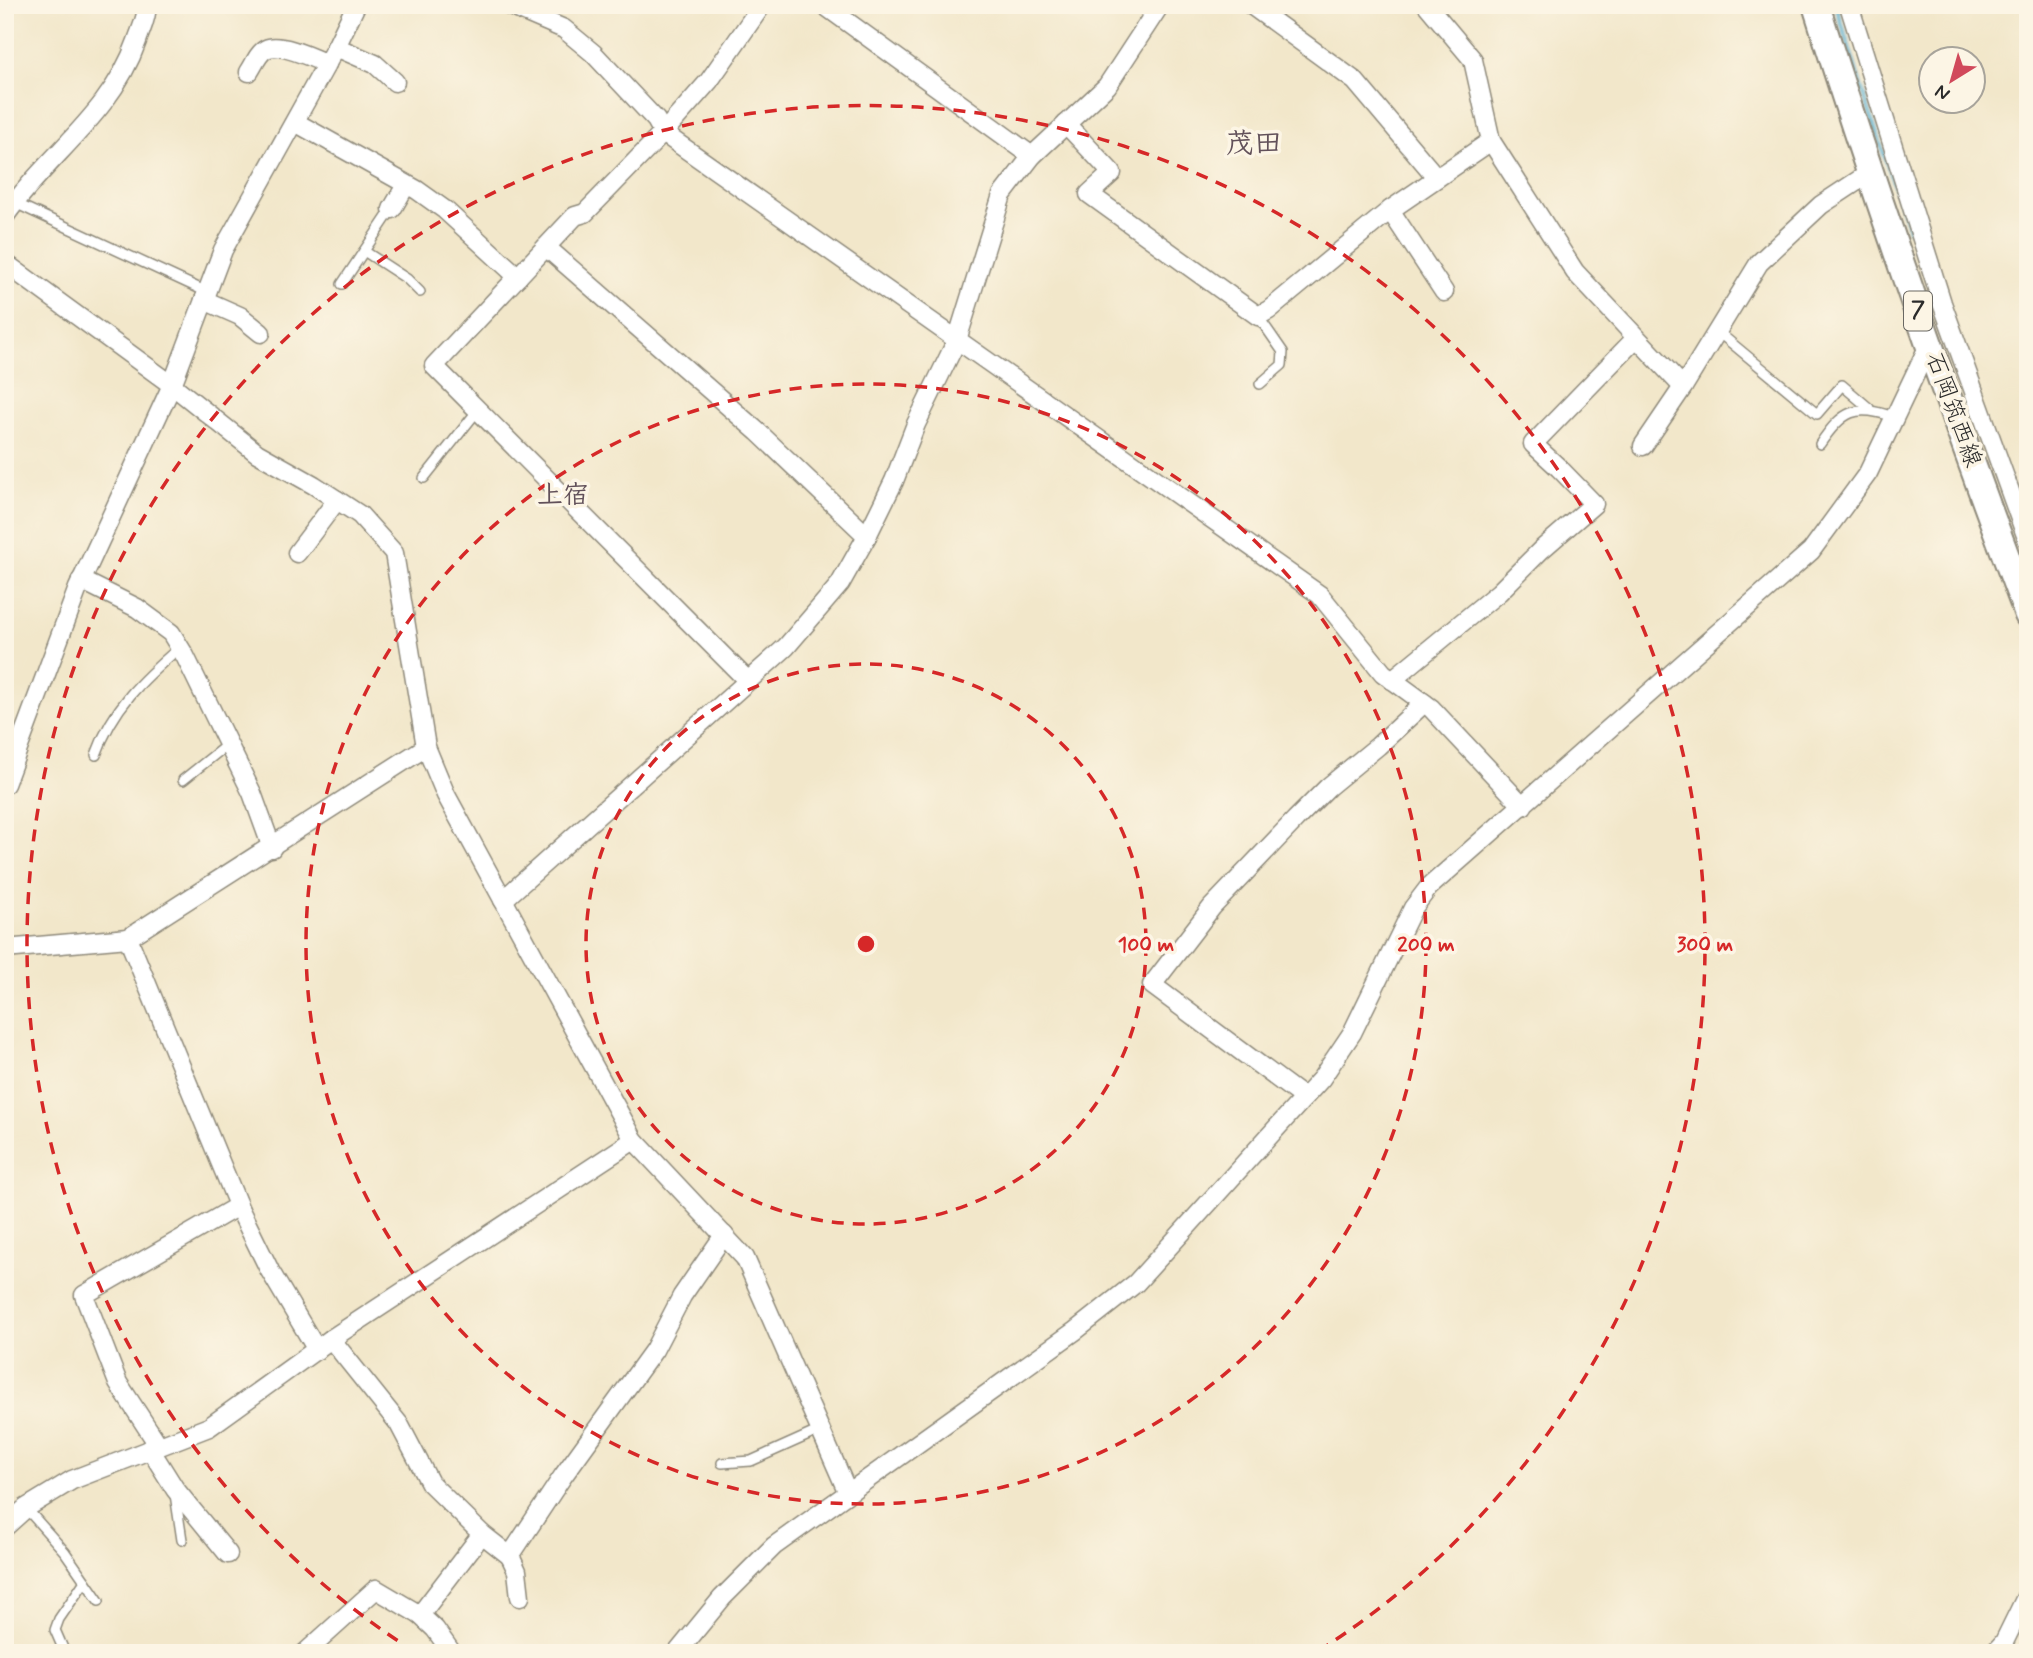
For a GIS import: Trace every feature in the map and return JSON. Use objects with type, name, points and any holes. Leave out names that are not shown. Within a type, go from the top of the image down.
[{"type":"main road","name":"石岡筑西線","points":[[1815,5],[1871,172],[1930,307],[1929,345],[2026,603]]},
{"type":"street","points":[[10,209],[108,99],[130,61],[147,14],[146,5]]},
{"type":"street","points":[[5,784],[81,580],[172,385],[223,250],[327,64],[356,5]]},
{"type":"street","points":[[508,5],[564,29],[656,120],[663,133],[1320,595],[1383,673],[1424,703],[1523,806]]},
{"type":"street","points":[[748,681],[434,366],[575,216],[585,213],[663,133],[709,81],[762,5]]},
{"type":"street","points":[[824,5],[1032,156]]},
{"type":"street","points":[[503,900],[786,647],[840,584],[894,481],[916,424],[957,340],[1002,195],[1032,156],[1107,86],[1160,5]]},
{"type":"street","points":[[1251,5],[1355,80],[1437,178]]},
{"type":"street","points":[[1427,5],[1473,60],[1491,141],[1575,272],[1683,387]]},
{"type":"street","points":[[1849,5],[1930,307],[2028,541]]},
{"type":"street","points":[[336,47],[375,64],[395,82]]},
{"type":"street","points":[[249,72],[259,56],[267,49],[274,48],[297,52],[327,64]]},
{"type":"street","points":[[295,122],[406,185],[444,210],[518,277]]},
{"type":"street","points":[[1066,124],[1112,173],[1089,194],[1258,316],[1269,310],[1390,210],[1491,141]]},
{"type":"street","points":[[1643,446],[1683,387],[1759,262],[1821,205],[1871,172]]},
{"type":"street","points":[[392,209],[406,185]]},
{"type":"street","points":[[1390,210],[1444,292]]},
{"type":"street","points":[[546,247],[758,432],[867,536]]},
{"type":"street","points":[[5,263],[172,385],[257,453],[360,514],[394,553],[426,747],[446,795],[634,1140],[745,1258],[848,1493]]},
{"type":"street","points":[[206,296],[240,316],[261,334]]},
{"type":"street","points":[[1392,680],[1499,592],[1541,550],[1594,505],[1533,444],[1636,338]]},
{"type":"street","points":[[677,1653],[722,1598],[774,1546],[1075,1331],[1136,1283],[1329,1069],[1352,1033],[1413,908],[1429,887],[1811,551],[1868,473],[1929,345]]},
{"type":"street","points":[[297,553],[337,499]]},
{"type":"street","points":[[81,580],[137,608],[171,633],[252,793],[272,848]]},
{"type":"street","points":[[1304,1098],[1152,985],[1212,907],[1296,819],[1328,787],[1424,703]]},
{"type":"street","points":[[5,950],[128,938],[426,747]]},
{"type":"street","points":[[128,938],[238,1206],[270,1271],[317,1350]]},
{"type":"street","points":[[5,1527],[26,1508],[72,1480],[209,1427],[331,1339],[634,1140]]},
{"type":"street","points":[[228,1554],[175,1489],[118,1383],[84,1295],[238,1206]]},
{"type":"street","points":[[510,1556],[563,1476],[654,1350],[682,1296],[724,1235]]},
{"type":"street","points":[[331,1339],[399,1424],[430,1483],[482,1534],[510,1556],[517,1571],[520,1597]]},
{"type":"street","points":[[420,1615],[482,1534]]},
{"type":"street","points":[[305,1653],[376,1589],[420,1615],[435,1629],[452,1653]]},
{"type":"street","points":[[1994,1653],[2004,1643],[2028,1593]]},
{"type":"lane","points":[[10,209],[206,296]]},
{"type":"lane","points":[[342,284],[392,209]]},
{"type":"lane","points":[[364,251],[408,279],[420,292]]},
{"type":"lane","points":[[1258,316],[1283,352],[1282,365],[1260,384]]},
{"type":"lane","points":[[1717,331],[1817,414],[1842,386],[1869,408],[1894,417]]},
{"type":"lane","points":[[1820,444],[1833,424],[1842,416],[1869,408]]},
{"type":"lane","points":[[424,478],[478,410]]},
{"type":"lane","points":[[96,755],[104,731],[122,705],[141,681],[180,647]]},
{"type":"lane","points":[[183,780],[228,744]]},
{"type":"lane","points":[[722,1463],[751,1461],[820,1430]]},
{"type":"lane","points":[[175,1489],[182,1540]]},
{"type":"lane","points":[[26,1508],[65,1552],[99,1601]]},
{"type":"lane","points":[[65,1653],[55,1630],[59,1619],[85,1581]]},
{"type":"waterway","points":[[1836,5],[1910,230]]},
{"type":"waterway","points":[[2021,1653],[2028,1637]]},
{"type":"district","name":"茂田","points":[[1254,144]]},
{"type":"district","name":"上宿","points":[[563,496]]}]
